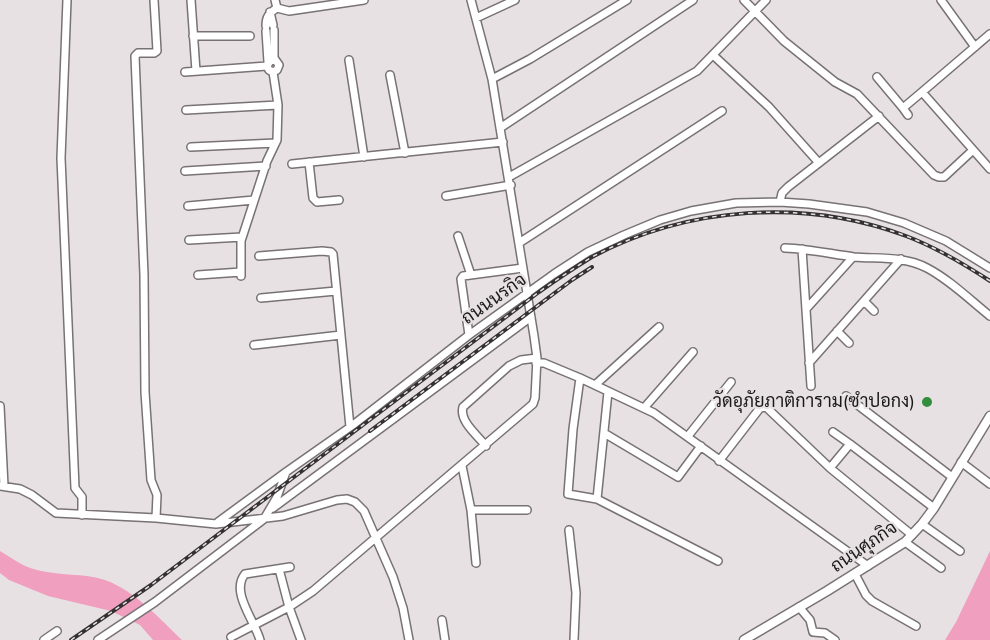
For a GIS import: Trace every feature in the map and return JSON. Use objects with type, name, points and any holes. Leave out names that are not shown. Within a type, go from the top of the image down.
[{"type":"main road","name":"ถนนศุภกิจ","points":[[744,640],[855,574],[912,535],[934,507],[990,416]]},
{"type":"street","points":[[67,0],[61,129],[62,187],[75,488],[82,497],[82,515]]},
{"type":"street","points":[[154,0],[157,51],[138,53],[135,56],[144,264],[145,392],[151,480],[156,495],[156,518]]},
{"type":"street","points":[[191,0],[196,71]]},
{"type":"street","points":[[198,275],[241,274],[242,237],[275,143],[278,105],[271,65],[270,28],[275,0]]},
{"type":"street","points":[[309,0],[311,8]]},
{"type":"street","points":[[274,10],[289,11],[364,0]]},
{"type":"street","points":[[231,637],[289,607],[313,591],[533,404],[537,360],[531,317],[492,79],[471,0]]},
{"type":"street","points":[[477,18],[515,0]]},
{"type":"street","points":[[492,79],[530,59],[627,0]]},
{"type":"street","points":[[500,128],[693,0]]},
{"type":"street","points":[[744,0],[784,41],[834,82],[857,94],[934,175],[944,177],[972,150]]},
{"type":"street","points":[[446,196],[510,181],[697,70],[766,0]]},
{"type":"street","points":[[941,0],[975,47]]},
{"type":"street","points":[[903,108],[990,34]]},
{"type":"street","points":[[193,36],[250,36]]},
{"type":"street","points":[[713,55],[769,107],[819,163]]},
{"type":"street","points":[[349,60],[364,157]]},
{"type":"street","points":[[185,72],[271,65]]},
{"type":"street","points":[[390,75],[405,153]]},
{"type":"street","points":[[876,77],[908,115]]},
{"type":"street","points":[[922,92],[990,169]]},
{"type":"street","points":[[186,110],[278,105]]},
{"type":"street","points":[[519,243],[722,111]]},
{"type":"street","points":[[780,202],[782,193],[879,116]]},
{"type":"street","points":[[292,164],[503,142]]},
{"type":"street","points":[[191,147],[275,143]]},
{"type":"street","points":[[309,162],[313,198],[317,201],[339,200]]},
{"type":"street","points":[[185,171],[266,166]]},
{"type":"street","points":[[188,206],[254,200]]},
{"type":"street","name":"ถนนนรกิจ","points":[[216,524],[527,294],[598,246],[660,220],[691,211],[736,203],[780,202],[867,212],[904,223],[946,241],[990,268]]},
{"type":"street","points":[[458,236],[471,275]]},
{"type":"street","points":[[189,240],[242,237]]},
{"type":"street","points":[[785,249],[901,259],[918,264],[933,271],[990,316]]},
{"type":"street","points":[[802,249],[811,386]]},
{"type":"street","points":[[259,256],[322,251],[333,254],[350,427]]},
{"type":"street","points":[[807,308],[854,256]]},
{"type":"street","points":[[809,363],[901,259]]},
{"type":"street","points":[[469,335],[461,279],[463,276],[523,268]]},
{"type":"street","points":[[261,298],[336,291]]},
{"type":"street","points":[[864,301],[874,311]]},
{"type":"street","points":[[271,509],[531,317]]},
{"type":"street","points":[[595,385],[659,327]]},
{"type":"street","points":[[837,331],[849,343]]},
{"type":"street","points":[[254,345],[341,335]]},
{"type":"street","points":[[644,408],[693,352]]},
{"type":"street","points":[[486,446],[465,422],[462,415],[463,406],[509,366],[521,360],[537,360],[644,408],[688,436],[867,566]]},
{"type":"street","points":[[580,378],[568,494],[597,499],[718,561]]},
{"type":"street","points":[[688,436],[731,382]]},
{"type":"street","points":[[597,499],[608,392]]},
{"type":"street","points":[[846,396],[952,477]]},
{"type":"street","points":[[0,406],[2,486],[20,489],[56,513],[156,518],[216,524],[283,516],[337,500],[347,499],[356,502],[364,511],[393,578],[403,608],[409,640]]},
{"type":"street","points":[[719,460],[764,406],[830,468],[912,535]]},
{"type":"street","points":[[833,432],[934,507]]},
{"type":"street","points":[[604,433],[678,477],[701,446]]},
{"type":"street","points":[[830,468],[850,444]]},
{"type":"street","points":[[961,462],[990,484]]},
{"type":"street","points":[[462,466],[471,510],[476,562]]},
{"type":"street","points":[[98,640],[155,602],[264,519],[271,509],[286,472]]},
{"type":"street","points":[[471,510],[527,510]]},
{"type":"street","points":[[922,524],[960,551]]},
{"type":"street","points":[[569,530],[576,593],[574,640]]},
{"type":"street","points":[[904,542],[941,568]]},
{"type":"street","points":[[260,640],[241,595],[241,579],[245,574],[290,567]]},
{"type":"street","points":[[279,569],[301,640]]},
{"type":"street","points":[[855,574],[866,595],[872,601],[916,626]]},
{"type":"street","points":[[799,607],[810,620],[813,632],[830,635],[835,640]]},
{"type":"street","points":[[442,620],[445,640]]},
{"type":"street","points":[[44,640],[57,632]]},
{"type":"shaded area","points":[[0,551],[32,569],[97,578],[116,585],[146,606],[182,640],[153,640],[140,625],[111,611],[48,596],[9,580],[0,573]]},
{"type":"shaded area","points":[[990,551],[990,640],[945,640],[956,622]]},
{"type":"railway","points":[[71,640],[151,585],[539,292],[592,257],[629,240],[667,227],[707,218],[747,213],[788,212],[828,216],[867,224],[906,236],[949,256],[990,281]]},
{"type":"railway","points":[[370,431],[592,267]]},
{"type":"place","name":"วัดอุภัยภาติการาม(ซำปอกง)","points":[[927,402]]}]
